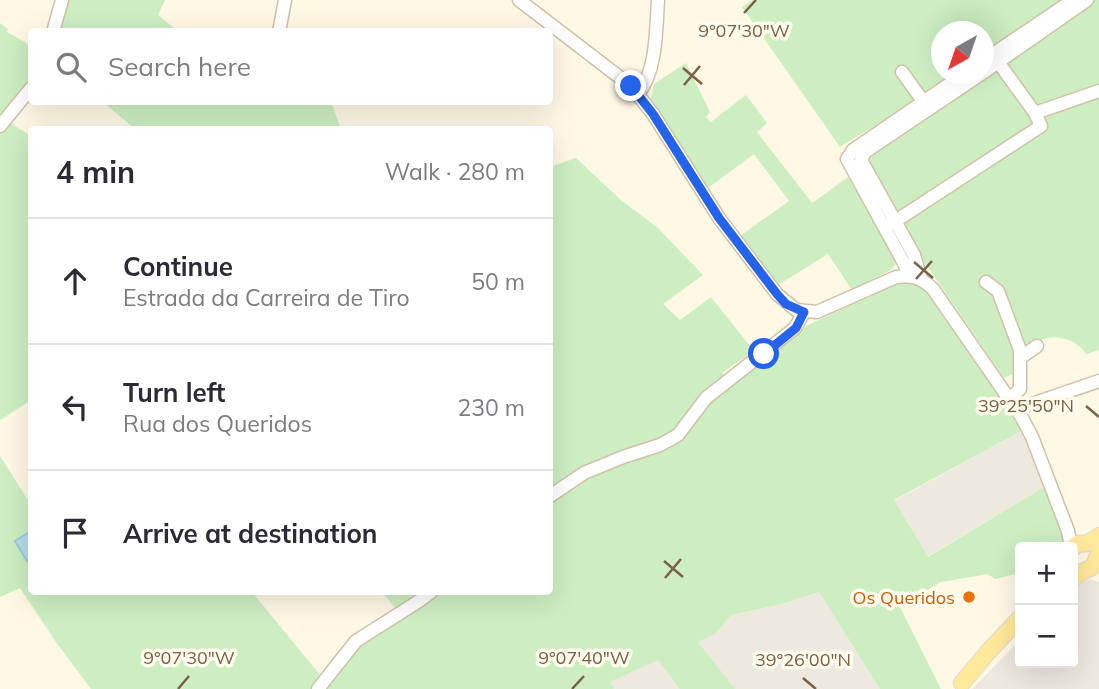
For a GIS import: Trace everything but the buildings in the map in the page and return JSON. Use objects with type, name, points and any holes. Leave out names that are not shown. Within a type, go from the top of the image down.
[{"type":"main road","points":[[959,686],[1015,623]]},
{"type":"main road","points":[[959,686],[1015,635]]},
{"type":"street","points":[[54,28],[62,0]]},
{"type":"street","points":[[280,28],[285,0]]},
{"type":"street","points":[[519,0],[634,90],[719,218],[786,304],[804,312],[817,313],[896,277],[907,275],[921,279],[933,289],[1013,404],[1032,437],[1068,531],[1088,557]]},
{"type":"street","points":[[634,90],[647,76],[657,25],[658,0]]},
{"type":"street","points":[[994,53],[1073,0]]},
{"type":"street","points":[[994,65],[1087,0]]},
{"type":"street","points":[[891,224],[1041,126],[1035,113],[998,62]]},
{"type":"street","points":[[902,72],[923,101]]},
{"type":"street","points":[[921,279],[918,262],[847,159],[849,154],[949,84]]},
{"type":"street","points":[[879,204],[860,160],[862,155],[966,84]]},
{"type":"street","points":[[1035,113],[1099,91]]},
{"type":"street","points":[[0,126],[28,92]]},
{"type":"street","points":[[891,224],[907,275]]},
{"type":"street","points":[[986,282],[998,291],[1017,340],[1020,389],[1013,404]]},
{"type":"street","points":[[553,494],[584,474],[660,445],[678,435],[706,398],[796,328],[804,312]]},
{"type":"street","points":[[1020,358],[1037,346]]},
{"type":"street","points":[[1013,404],[1099,381]]},
{"type":"street","points":[[318,689],[356,641],[427,595]]},
{"type":"shaded area","points":[[1023,430],[1044,487],[927,557],[894,501]]},
{"type":"shaded area","points":[[1090,579],[1099,582],[1099,689],[972,689],[1015,645],[1015,668],[1078,668],[1078,585]]},
{"type":"shaded area","points":[[819,592],[880,689],[614,689],[609,682],[716,633],[731,615],[782,604]]},
{"type":"green space","points":[[62,0],[165,0],[158,15],[174,28],[54,28]]},
{"type":"green space","points":[[752,0],[1072,0],[994,51],[994,21],[931,21],[931,84],[943,84],[840,147],[742,7]]},
{"type":"green space","points":[[1087,0],[1099,0],[1099,350],[1086,354],[1067,339],[1050,337],[1029,350],[1019,371],[1004,378],[920,256],[906,227],[867,163],[872,156],[976,84],[994,84],[994,71]]},
{"type":"green space","points":[[0,23],[8,29],[7,32],[28,44],[28,91],[7,117],[28,134],[28,402],[0,420]]},
{"type":"green space","points":[[686,63],[710,112],[706,117],[711,122],[746,95],[767,123],[757,132],[812,203],[848,177],[898,261],[891,270],[852,290],[828,254],[778,285],[740,236],[789,201],[754,154],[708,188],[651,99],[654,84]]},
{"type":"green space","points":[[107,105],[332,105],[340,126],[131,126]]},
{"type":"green space","points":[[576,158],[622,201],[657,227],[703,275],[663,304],[680,320],[711,297],[754,351],[723,372],[724,378],[709,391],[704,390],[700,394],[700,401],[764,354],[773,355],[806,326],[905,281],[923,287],[1023,430],[894,500],[928,557],[1044,487],[1061,523],[1064,542],[1015,542],[1015,574],[995,579],[988,574],[941,582],[900,607],[941,689],[880,689],[819,592],[782,604],[731,615],[716,633],[698,642],[735,689],[680,689],[658,660],[610,682],[614,689],[91,689],[20,588],[0,597],[0,456],[28,500],[28,595],[254,595],[325,681],[356,641],[399,613],[384,595],[553,595],[553,166]]},
{"type":"water","points":[[28,533],[27,561],[15,541]]},
{"type":"place","name":"Os Queridos","points":[[969,597]]},
{"type":"route","points":[[631,86],[653,114],[719,218],[777,294],[786,304],[804,312],[796,328],[764,354]]}]
